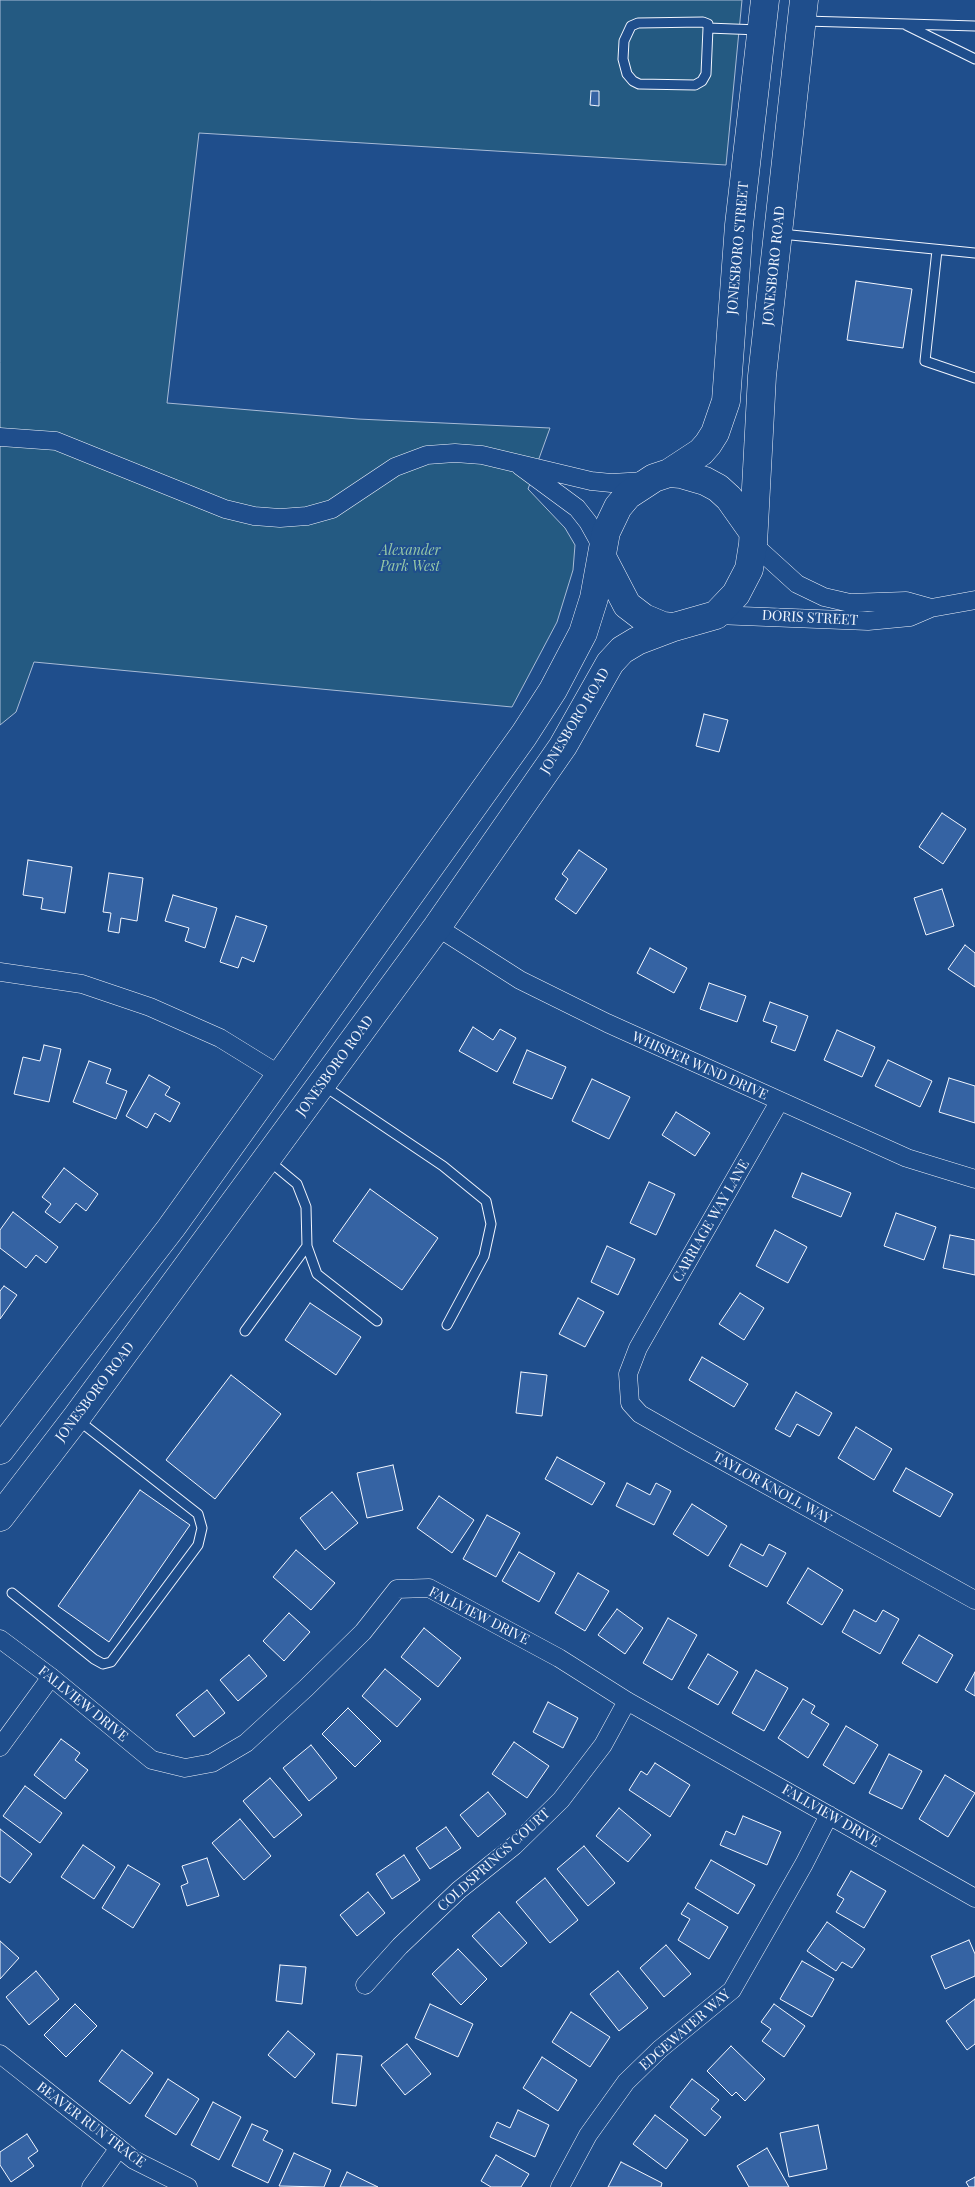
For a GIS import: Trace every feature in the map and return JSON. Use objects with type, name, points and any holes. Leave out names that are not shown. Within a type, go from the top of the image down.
[{"type":"main road","name":"JONESBORO STREET","points":[[658,477],[701,452],[719,425],[726,401],[738,234],[765,0]]},
{"type":"main road","name":"JONESBORO ROAD","points":[[753,538],[762,376],[804,10]]},
{"type":"main road","points":[[0,1450],[170,1228],[524,735],[553,690],[583,633],[594,598],[602,553],[608,526],[618,507],[628,495],[658,477],[693,476],[718,488],[729,498],[753,538],[749,569],[731,600],[716,615],[674,627],[658,624],[644,618],[627,605],[602,553]]},
{"type":"main road","name":"JONESBORO ROAD","points":[[0,1517],[76,1418],[437,927],[563,746],[610,663],[622,650],[637,641],[674,627]]},
{"type":"street","points":[[0,437],[56,440],[225,509],[254,516],[280,518],[307,516],[332,509],[395,467],[427,456],[455,453],[482,455],[520,466],[610,483],[658,477]]},
{"type":"street","points":[[520,466],[577,508],[588,522],[602,553]]},
{"type":"street","name":"DORIS STREET","points":[[753,538],[791,579],[824,597],[850,603],[906,601],[931,608]]},
{"type":"street","name":"DORIS STREET","points":[[716,615],[868,621],[910,617],[931,608],[975,600]]},
{"type":"street","name":"WHISPER WIND DRIVE","points":[[437,927],[520,980],[607,1024],[907,1158],[975,1179]]},
{"type":"street","points":[[0,972],[82,984],[150,1007],[220,1038],[280,1076]]},
{"type":"street","name":"CARRIAGE WAY LANE","points":[[643,1340],[779,1102]]},
{"type":"street","name":"TAYLOR KNOLL WAY","points":[[643,1340],[628,1374],[630,1403],[640,1414],[975,1600]]},
{"type":"street","name":"FALLVIEW DRIVE","points":[[0,1639],[51,1677],[152,1760],[184,1768],[212,1763],[246,1743],[363,1632],[397,1589],[429,1588],[560,1658],[627,1701],[975,1898]]},
{"type":"street","points":[[0,1747],[51,1677]]},
{"type":"street","name":"COLDSPRINGS COURT","points":[[365,1985],[400,1946],[459,1890],[514,1846],[562,1800],[603,1745],[627,1701]]},
{"type":"street","name":"EDGEWATER WAY","points":[[560,2187],[588,2135],[626,2082],[660,2049],[732,1990],[804,1864],[829,1814]]},
{"type":"street","name":"BEAVER RUN TRACE","points":[[0,2054],[134,2160],[188,2187]]},
{"type":"street","points":[[91,2187],[119,2148]]},
{"type":"lane","points":[[804,10],[904,24],[975,26]]},
{"type":"lane","points":[[703,22],[708,24],[708,28],[706,74],[702,81],[695,85],[639,84],[633,81],[627,74],[623,59],[624,41],[631,26],[638,23],[703,22]]},
{"type":"lane","points":[[904,24],[975,59]]},
{"type":"lane","points":[[708,28],[762,30]]},
{"type":"lane","points":[[778,233],[975,253]]},
{"type":"lane","points":[[937,250],[924,361],[975,378]]},
{"type":"lane","points":[[322,1085],[443,1166],[486,1201],[491,1224],[484,1256],[447,1325]]},
{"type":"lane","points":[[267,1159],[297,1184],[306,1207],[307,1246],[317,1274],[377,1321]]},
{"type":"lane","points":[[245,1331],[307,1246]]},
{"type":"lane","points":[[12,1593],[94,1660],[103,1664],[111,1662],[198,1546],[202,1528],[198,1514],[76,1418]]},
{"type":"green space","name":"Alexander Park West","points":[[0,0],[742,0],[726,165],[199,133],[167,403],[358,419],[550,428],[528,489],[565,528],[575,545],[573,570],[557,622],[512,707],[34,662],[16,712],[0,725]]},
{"type":"building","points":[[591,91],[599,91],[599,106],[590,105]]},
{"type":"building","points":[[856,281],[912,289],[903,348],[847,340]]},
{"type":"building","points":[[704,714],[728,720],[719,752],[696,746]]},
{"type":"building","points":[[942,813],[966,829],[943,864],[919,847]]},
{"type":"building","points":[[579,850],[607,869],[576,914],[555,899],[568,879],[562,874]]},
{"type":"building","points":[[28,860],[72,867],[65,913],[41,909],[43,898],[23,895]]},
{"type":"building","points":[[109,873],[143,878],[137,921],[121,918],[119,933],[108,931],[111,913],[103,912]]},
{"type":"building","points":[[942,889],[954,926],[926,935],[914,898]]},
{"type":"building","points":[[173,895],[217,908],[205,948],[185,941],[189,928],[165,921]]},
{"type":"building","points":[[236,916],[267,926],[254,962],[242,957],[238,968],[220,962]]},
{"type":"building","points":[[965,945],[975,953],[975,987],[948,969]]},
{"type":"building","points":[[650,948],[687,968],[674,993],[637,973]]},
{"type":"building","points":[[709,983],[746,996],[737,1022],[700,1009]]},
{"type":"building","points":[[770,1002],[808,1016],[795,1051],[771,1042],[777,1026],[763,1021]]},
{"type":"building","points":[[473,1027],[493,1040],[500,1029],[516,1038],[497,1072],[459,1051]]},
{"type":"building","points":[[837,1030],[875,1047],[862,1077],[824,1060]]},
{"type":"building","points":[[44,1045],[61,1049],[49,1102],[14,1094],[23,1057],[40,1061]]},
{"type":"building","points":[[527,1050],[566,1067],[552,1099],[513,1083]]},
{"type":"building","points":[[888,1060],[932,1081],[920,1107],[875,1086]]},
{"type":"building","points":[[89,1061],[111,1069],[106,1083],[127,1091],[116,1119],[73,1102]]},
{"type":"building","points":[[149,1075],[170,1087],[165,1095],[180,1103],[170,1122],[155,1113],[147,1128],[126,1116]]},
{"type":"building","points":[[949,1078],[975,1086],[975,1123],[939,1112]]},
{"type":"building","points":[[592,1079],[630,1097],[609,1139],[572,1121]]},
{"type":"building","points":[[676,1112],[710,1133],[695,1156],[662,1135]]},
{"type":"building","points":[[64,1168],[98,1194],[86,1211],[76,1203],[60,1223],[45,1212],[51,1204],[42,1197]]},
{"type":"building","points":[[802,1173],[851,1193],[841,1217],[792,1197]]},
{"type":"building","points":[[649,1182],[675,1194],[656,1235],[630,1223]]},
{"type":"building","points":[[370,1189],[438,1238],[402,1290],[333,1241]]},
{"type":"building","points":[[13,1212],[58,1247],[46,1263],[36,1255],[26,1268],[0,1248],[0,1230]]},
{"type":"building","points":[[896,1213],[936,1227],[924,1260],[884,1246]]},
{"type":"building","points":[[775,1230],[807,1247],[788,1283],[756,1266]]},
{"type":"building","points":[[950,1235],[975,1240],[975,1275],[943,1268]]},
{"type":"building","points":[[607,1246],[635,1259],[618,1295],[591,1282]]},
{"type":"building","points":[[4,1286],[17,1295],[0,1319],[0,1291]]},
{"type":"building","points":[[740,1293],[764,1308],[744,1340],[719,1324]]},
{"type":"building","points":[[578,1298],[604,1312],[585,1347],[559,1334]]},
{"type":"building","points":[[310,1303],[361,1337],[336,1375],[285,1340]]},
{"type":"building","points":[[702,1357],[748,1384],[734,1407],[689,1380]]},
{"type":"building","points":[[521,1372],[547,1375],[542,1416],[516,1413]]},
{"type":"building","points":[[231,1375],[281,1414],[215,1499],[166,1460]]},
{"type":"building","points":[[796,1392],[832,1413],[819,1436],[797,1424],[790,1437],[775,1429]]},
{"type":"building","points":[[856,1427],[892,1449],[874,1480],[838,1458]]},
{"type":"building","points":[[557,1457],[605,1483],[592,1505],[545,1479]]},
{"type":"building","points":[[393,1465],[403,1510],[367,1518],[357,1473]]},
{"type":"building","points":[[906,1468],[953,1494],[940,1517],[893,1491]]},
{"type":"building","points":[[627,1483],[650,1495],[656,1483],[671,1491],[654,1525],[616,1506]]},
{"type":"building","points":[[140,1490],[190,1525],[109,1642],[58,1606]]},
{"type":"building","points":[[332,1492],[358,1523],[325,1550],[300,1518]]},
{"type":"building","points":[[439,1496],[474,1520],[452,1553],[417,1528]]},
{"type":"building","points":[[692,1504],[727,1526],[708,1556],[673,1534]]},
{"type":"building","points":[[487,1515],[520,1533],[496,1577],[463,1559]]},
{"type":"building","points":[[741,1544],[763,1556],[769,1544],[786,1553],[767,1587],[729,1566]]},
{"type":"building","points":[[296,1550],[335,1583],[311,1610],[273,1577]]},
{"type":"building","points":[[519,1552],[555,1573],[539,1602],[502,1581]]},
{"type":"building","points":[[808,1568],[843,1590],[822,1625],[787,1603]]},
{"type":"building","points":[[578,1573],[609,1591],[585,1631],[555,1613]]},
{"type":"building","points":[[617,1609],[643,1628],[625,1654],[598,1635]]},
{"type":"building","points":[[854,1610],[876,1622],[883,1610],[899,1619],[880,1654],[842,1632]]},
{"type":"building","points":[[289,1613],[310,1632],[284,1661],[263,1641]]},
{"type":"building","points":[[668,1618],[697,1635],[672,1680],[643,1663]]},
{"type":"building","points":[[424,1628],[461,1658],[438,1687],[401,1657]]},
{"type":"building","points":[[919,1635],[953,1655],[937,1683],[902,1663]]},
{"type":"building","points":[[708,1654],[738,1672],[718,1705],[688,1688]]},
{"type":"building","points":[[249,1655],[267,1676],[238,1701],[220,1680]]},
{"type":"building","points":[[385,1669],[421,1699],[397,1727],[362,1696]]},
{"type":"building","points":[[756,1670],[788,1688],[764,1731],[732,1713]]},
{"type":"building","points":[[975,1672],[975,1696],[965,1690]]},
{"type":"building","points":[[207,1690],[225,1713],[194,1737],[176,1715]]},
{"type":"building","points":[[803,1699],[815,1706],[811,1713],[829,1724],[808,1758],[778,1738]]},
{"type":"building","points":[[548,1702],[578,1718],[563,1748],[533,1732]]},
{"type":"building","points":[[348,1708],[381,1741],[355,1767],[322,1734]]},
{"type":"building","points":[[846,1726],[878,1745],[854,1784],[823,1765]]},
{"type":"building","points":[[61,1739],[80,1753],[75,1760],[88,1770],[65,1799],[34,1775]]},
{"type":"building","points":[[514,1742],[549,1766],[527,1798],[492,1774]]},
{"type":"building","points":[[311,1745],[337,1778],[309,1801],[283,1768]]},
{"type":"building","points":[[889,1754],[922,1771],[902,1809],[869,1793]]},
{"type":"building","points":[[655,1763],[690,1785],[670,1817],[629,1790],[641,1771],[647,1775]]},
{"type":"building","points":[[945,1775],[975,1793],[948,1837],[919,1819]]},
{"type":"building","points":[[270,1778],[302,1815],[274,1838],[243,1801]]},
{"type":"building","points":[[25,1786],[62,1813],[40,1843],[3,1816]]},
{"type":"building","points":[[488,1792],[506,1814],[478,1837],[460,1815]]},
{"type":"building","points":[[619,1808],[651,1835],[628,1862],[596,1836]]},
{"type":"building","points":[[743,1816],[781,1832],[767,1865],[720,1845],[726,1831],[735,1835]]},
{"type":"building","points":[[240,1819],[271,1856],[244,1880],[212,1843]]},
{"type":"building","points":[[446,1827],[461,1848],[430,1869],[416,1848]]},
{"type":"building","points":[[0,1829],[32,1854],[10,1883],[0,1876]]},
{"type":"building","points":[[83,1845],[115,1867],[94,1899],[61,1877]]},
{"type":"building","points":[[584,1846],[615,1883],[588,1906],[557,1869]]},
{"type":"building","points":[[404,1855],[420,1880],[392,1899],[376,1874]]},
{"type":"building","points":[[207,1858],[219,1896],[187,1906],[181,1886],[188,1883],[182,1866]]},
{"type":"building","points":[[711,1860],[755,1885],[738,1914],[695,1888]]},
{"type":"building","points":[[128,1865],[160,1884],[133,1928],[102,1908]]},
{"type":"building","points":[[851,1871],[886,1891],[864,1928],[836,1912],[844,1899],[837,1895]]},
{"type":"building","points":[[545,1878],[578,1920],[550,1943],[516,1902]]},
{"type":"building","points":[[368,1892],[385,1913],[357,1936],[340,1915]]},
{"type":"building","points":[[688,1903],[728,1927],[709,1959],[678,1940],[690,1919],[681,1914]]},
{"type":"building","points":[[499,1912],[527,1943],[501,1967],[472,1936]]},
{"type":"building","points":[[827,1922],[865,1949],[852,1968],[842,1962],[836,1971],[807,1951]]},
{"type":"building","points":[[969,1940],[975,1954],[975,1976],[945,1989],[931,1956]]},
{"type":"building","points":[[0,1941],[19,1958],[0,1979]]},
{"type":"building","points":[[666,1945],[691,1974],[664,1997],[640,1968]]},
{"type":"building","points":[[458,1949],[487,1979],[461,2005],[432,1974]]},
{"type":"building","points":[[802,1961],[834,1979],[812,2017],[780,1999]]},
{"type":"building","points":[[280,1965],[306,1967],[302,2004],[276,2001]]},
{"type":"building","points":[[36,1971],[59,1999],[29,2025],[6,1997]]},
{"type":"building","points":[[618,1971],[648,2008],[619,2031],[590,1994]]},
{"type":"building","points":[[975,1999],[975,2044],[967,2050],[946,2021]]},
{"type":"building","points":[[75,2004],[97,2026],[66,2057],[44,2035]]},
{"type":"building","points":[[430,2004],[473,2024],[458,2057],[415,2038]]},
{"type":"building","points":[[774,2004],[805,2026],[784,2057],[762,2041],[771,2029],[761,2022]]},
{"type":"building","points":[[571,2012],[610,2037],[590,2067],[552,2042]]},
{"type":"building","points":[[288,2031],[315,2054],[295,2078],[268,2055]]},
{"type":"building","points":[[407,2044],[431,2074],[405,2095],[381,2065]]},
{"type":"building","points":[[731,2046],[765,2079],[745,2101],[736,2092],[732,2096],[707,2071]]},
{"type":"building","points":[[122,2050],[153,2073],[130,2104],[99,2081]]},
{"type":"building","points":[[337,2054],[362,2056],[356,2106],[332,2103]]},
{"type":"building","points":[[542,2057],[577,2080],[558,2111],[523,2088]]},
{"type":"building","points":[[168,2079],[199,2099],[176,2135],[145,2116]]},
{"type":"building","points":[[692,2079],[719,2100],[711,2109],[721,2117],[705,2136],[670,2107]]},
{"type":"building","points":[[213,2102],[241,2117],[219,2160],[191,2145]]},
{"type":"building","points":[[518,2110],[549,2125],[535,2157],[490,2137],[497,2122],[510,2128]]},
{"type":"building","points":[[655,2115],[688,2140],[666,2169],[633,2144]]},
{"type":"building","points":[[252,2124],[268,2131],[263,2140],[283,2150],[268,2183],[232,2166]]},
{"type":"building","points":[[818,2125],[827,2169],[789,2177],[780,2133]]},
{"type":"building","points":[[27,2134],[38,2151],[28,2158],[34,2166],[11,2182],[0,2165],[0,2152]]},
{"type":"building","points":[[767,2148],[789,2187],[749,2187],[737,2166]]},
{"type":"building","points":[[294,2153],[331,2170],[324,2187],[279,2186]]},
{"type":"building","points":[[496,2155],[529,2174],[521,2187],[491,2187],[481,2181]]},
{"type":"building","points":[[621,2162],[662,2183],[661,2187],[608,2187]]},
{"type":"building","points":[[347,2172],[378,2187],[340,2187]]},
{"type":"building","points":[[975,2177],[975,2187],[969,2187],[966,2182]]}]
